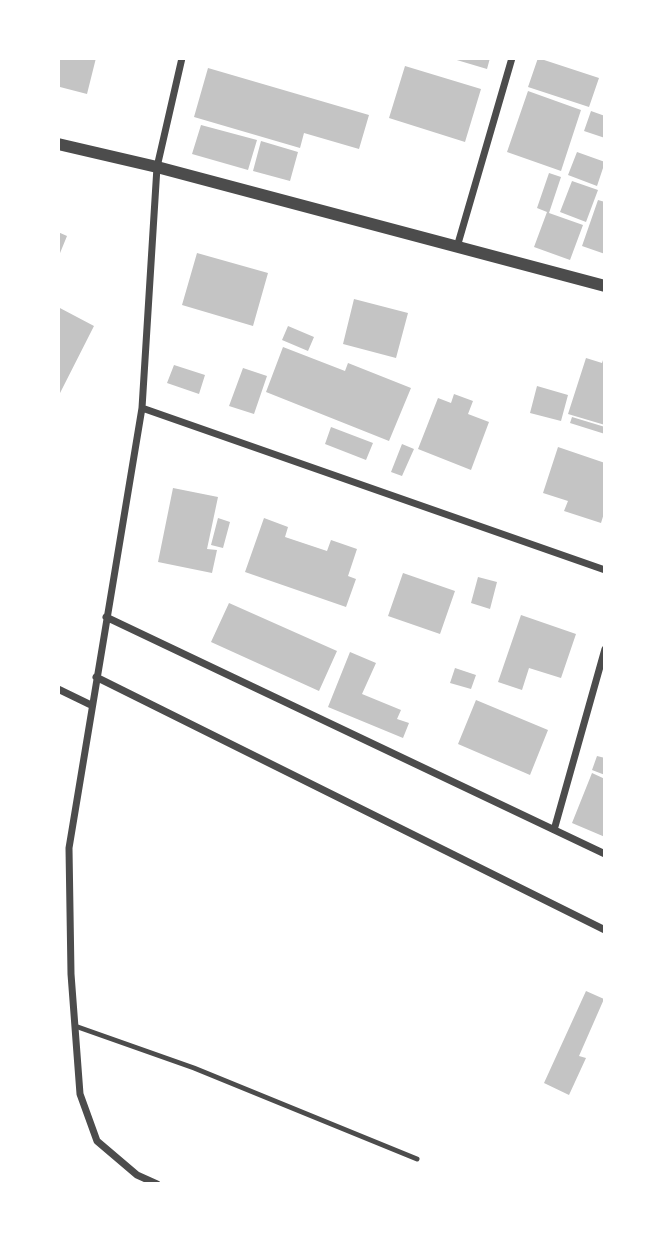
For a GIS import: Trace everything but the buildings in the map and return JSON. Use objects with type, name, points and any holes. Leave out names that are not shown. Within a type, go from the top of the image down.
[{"type":"street","points":[[157,1184],[137,1175],[96,1141],[79,1094],[69,848],[142,408],[157,167],[182,58]]},
{"type":"street","points":[[457,247],[512,58]]},
{"type":"street","points":[[58,144],[157,167],[605,286]]},
{"type":"street","points":[[142,408],[605,570]]},
{"type":"street","points":[[106,617],[605,853]]},
{"type":"street","points":[[554,830],[605,649]]},
{"type":"street","points":[[96,677],[605,930]]},
{"type":"street","points":[[58,689],[91,705]]},
{"type":"lane","points":[[75,1026],[194,1068],[417,1159]]}]
